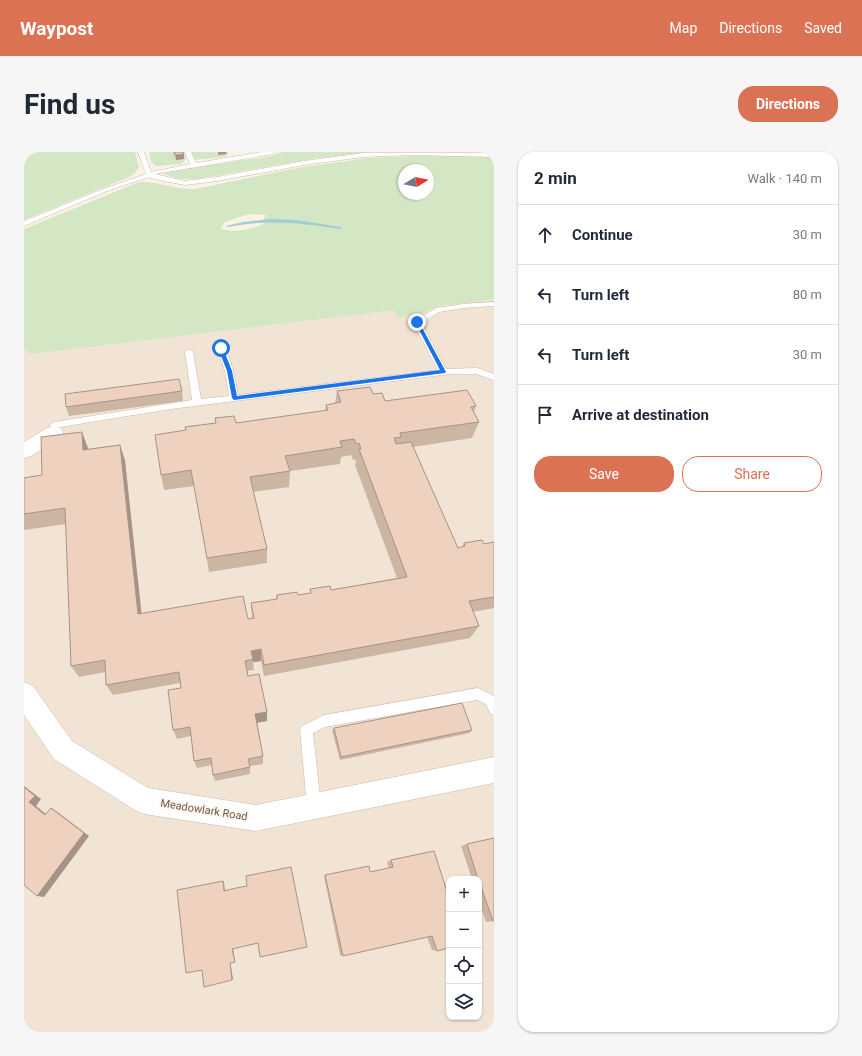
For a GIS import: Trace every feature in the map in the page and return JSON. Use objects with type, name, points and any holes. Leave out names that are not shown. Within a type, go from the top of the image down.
[{"type":"street","points":[[24,450],[54,429]]},
{"type":"street","name":"Meadowlark Road","points":[[24,694],[63,750],[144,800],[256,818],[494,770]]},
{"type":"lane","points":[[142,152],[146,169],[149,174],[158,178],[185,183],[217,179],[298,164],[364,155],[396,153],[494,155]]},
{"type":"lane","points":[[188,152],[193,164]]},
{"type":"lane","points":[[24,224],[105,190],[149,174],[170,168],[235,155],[272,152]]},
{"type":"lane","points":[[443,372],[417,322],[437,310],[463,306],[494,304]]},
{"type":"lane","points":[[221,348],[229,371],[234,398]]},
{"type":"lane","points":[[189,352],[197,403]]},
{"type":"lane","points":[[54,429],[197,403],[443,372],[477,371],[494,377]]},
{"type":"lane","points":[[314,806],[306,730],[324,721],[478,694],[490,700],[494,709]]},
{"type":"shaded area","points":[[494,286],[494,1032],[24,1032],[24,341]]},
{"type":"green space","points":[[24,152],[135,152],[139,167],[135,173],[129,177],[24,220]]},
{"type":"green space","points":[[149,152],[184,152],[186,159],[181,164],[156,166],[151,162]]},
{"type":"green space","points":[[191,152],[217,152],[219,155],[228,152],[227,156],[223,157],[196,160]]},
{"type":"green space","points":[[282,152],[369,152],[311,159],[197,179],[179,179],[164,174],[166,172],[177,170],[272,156]]},
{"type":"green space","points":[[414,156],[494,157],[494,299],[438,306],[417,315],[398,318],[394,310],[30,354],[24,348],[24,229],[139,182],[195,189],[297,168],[368,158]],"holes":[[[249,214],[266,215],[263,219],[264,224],[248,229],[230,231],[221,228],[225,222]]]},
{"type":"building","points":[[174,152],[183,152],[184,154],[176,155]]},
{"type":"building","points":[[179,379],[182,391],[66,407],[65,394]]},
{"type":"building","points":[[370,387],[373,394],[382,393],[385,401],[467,390],[476,406],[471,407],[479,422],[400,433],[401,437],[394,438],[396,444],[411,442],[458,548],[465,546],[464,543],[482,540],[484,544],[494,542],[494,597],[469,601],[479,626],[264,665],[261,649],[251,651],[253,659],[245,661],[248,676],[259,674],[267,712],[255,714],[263,756],[248,759],[250,767],[213,775],[211,758],[194,761],[190,727],[173,730],[168,690],[181,688],[179,672],[106,685],[105,660],[71,666],[65,508],[24,514],[24,478],[42,475],[41,437],[82,432],[83,450],[120,445],[138,614],[243,596],[248,619],[254,618],[251,603],[277,599],[277,595],[297,592],[298,595],[311,593],[310,589],[330,586],[331,590],[407,577],[359,449],[361,449],[359,443],[356,444],[354,439],[340,441],[342,447],[285,456],[290,471],[250,477],[267,549],[207,558],[191,470],[161,475],[155,435],[186,430],[185,427],[216,423],[215,418],[234,416],[236,423],[328,410],[326,405],[341,402],[337,391]]},
{"type":"building","points":[[462,703],[472,730],[341,757],[334,728]]},
{"type":"building","points":[[24,787],[35,796],[29,802],[45,815],[51,808],[84,833],[37,896],[24,885]]},
{"type":"building","points":[[494,838],[494,921],[482,890],[482,876],[477,876],[467,844]]},
{"type":"building","points":[[434,851],[446,889],[446,949],[437,951],[432,936],[343,956],[325,875],[369,866],[370,872],[393,867],[391,860]]},
{"type":"building","points":[[291,867],[307,947],[260,957],[258,943],[232,949],[235,962],[230,963],[232,980],[204,987],[202,970],[186,973],[177,890],[223,881],[224,891],[247,886],[246,876]]},
{"type":"waterway","points":[[228,226],[271,220],[311,223],[340,228]]},
{"type":"route","points":[[221,348],[233,386],[234,398],[443,372],[417,322]]}]
